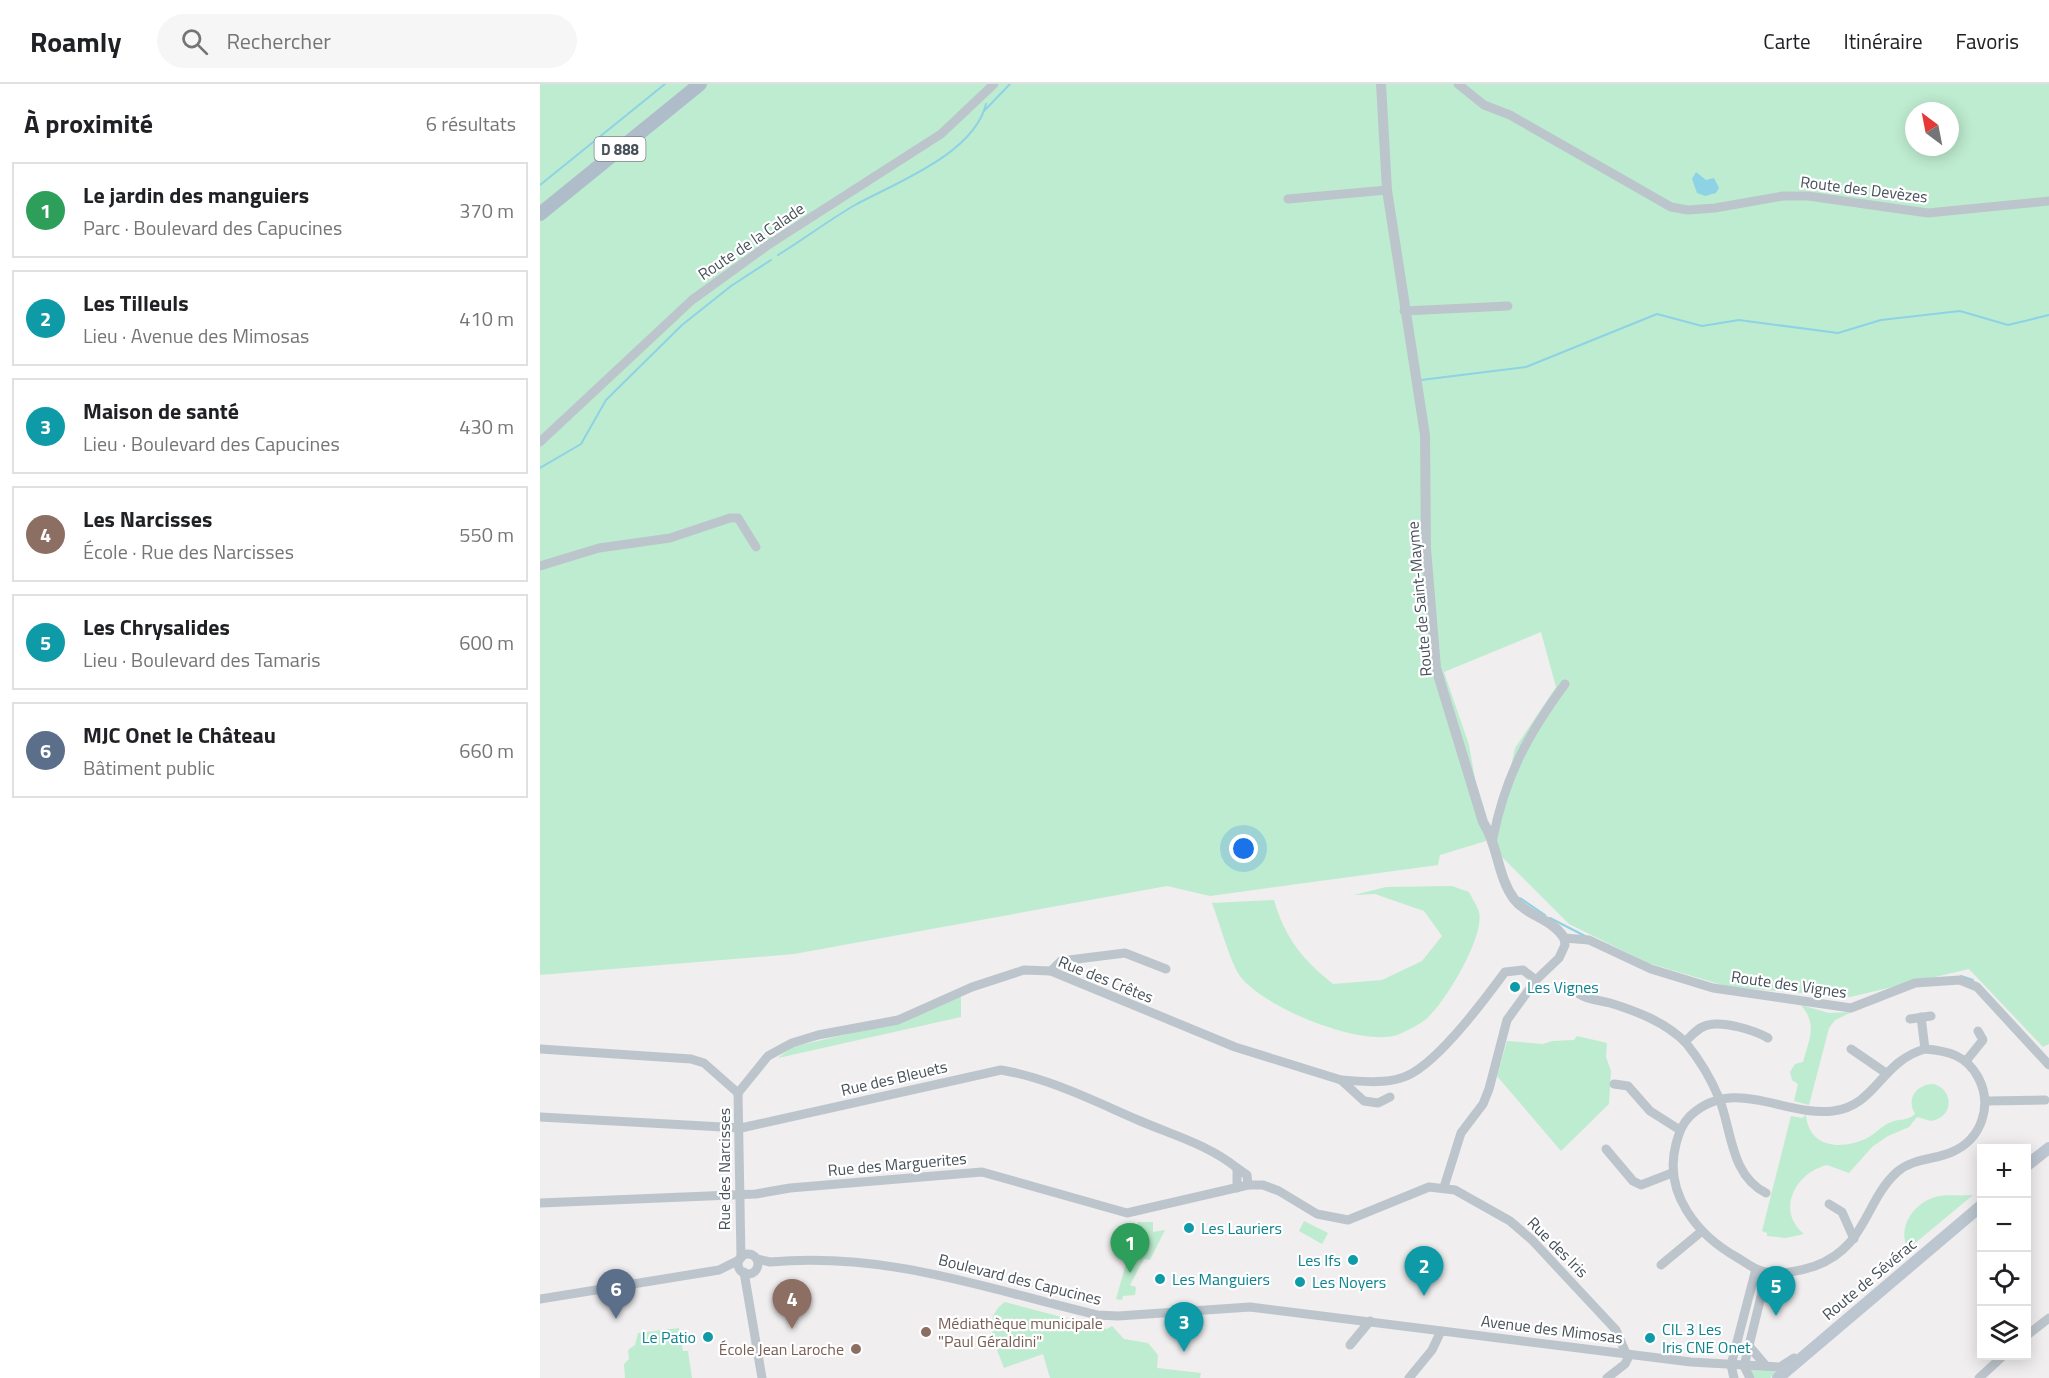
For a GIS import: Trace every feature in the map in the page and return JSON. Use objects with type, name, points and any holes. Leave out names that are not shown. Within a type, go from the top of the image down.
[{"type":"main road","name":"D 888","points":[[540,214],[700,84]]},
{"type":"main road","points":[[2031,1163],[2049,1148]]},
{"type":"main road","points":[[2031,1168],[2049,1155]]},
{"type":"main road","name":"Route de Sévérac","points":[[1778,1378],[1977,1211]]},
{"type":"main road","name":"Route de Sévérac","points":[[1788,1378],[1977,1211]]},
{"type":"street","name":"Route de la Calade","points":[[540,442],[692,300],[768,245],[940,134],[994,84]]},
{"type":"street","name":"Route de Saint-Mayme","points":[[1381,84],[1386,190],[1425,435],[1426,549],[1436,668],[1483,822],[1493,838],[1502,877],[1514,899],[1523,908],[1559,930],[1564,938]]},
{"type":"street","name":"Route des Devèzes","points":[[1458,84],[1484,105],[1510,115],[1671,207],[1688,210],[1715,208],[1783,196],[1808,196],[1928,213],[2049,201]]},
{"type":"street","points":[[1288,199],[1386,190]]},
{"type":"street","points":[[1404,311],[1508,306]]},
{"type":"street","points":[[540,566],[600,548],[670,538],[730,518],[738,518],[741,521],[756,547]]},
{"type":"street","points":[[1493,838],[1501,799],[1520,752],[1565,684]]},
{"type":"street","points":[[1248,1185],[1263,1185],[1279,1191],[1317,1214],[1348,1220],[1429,1187],[1444,1187],[1461,1133],[1483,1104],[1489,1089],[1507,1020],[1536,981],[1559,958],[1565,945],[1564,938]]},
{"type":"street","name":"Route des Vignes","points":[[1564,938],[1589,940],[1651,969],[1713,988],[1851,1008],[1915,983],[1960,980],[1977,987],[2049,1065]]},
{"type":"street","points":[[1051,971],[1061,962],[1125,953],[1166,969]]},
{"type":"street","name":"Rue des Crêtes","points":[[738,1093],[768,1056],[792,1043],[818,1035],[898,1020],[972,987],[1024,970],[1051,971],[1235,1047],[1341,1080],[1369,1081],[1402,1078],[1438,1052],[1505,972],[1522,970],[1536,981]]},
{"type":"street","points":[[1580,994],[1634,1011],[1663,1025],[1685,1042],[1703,1067],[1719,1098],[1736,1161],[1756,1188],[1766,1193]]},
{"type":"street","points":[[1910,1019],[1931,1016]]},
{"type":"street","points":[[1921,1017],[1925,1049]]},
{"type":"street","points":[[1685,1042],[1707,1025],[1758,1033],[1768,1038]]},
{"type":"street","points":[[1966,1061],[1981,1036],[1994,1040]]},
{"type":"street","points":[[540,1049],[691,1059],[704,1063],[738,1093]]},
{"type":"street","points":[[1851,1049],[1886,1072]]},
{"type":"street","points":[[1925,1049],[1948,1051],[1966,1061],[1983,1086],[1987,1101],[1978,1128],[1966,1144],[1951,1153],[1914,1162],[1898,1172],[1854,1239],[1832,1258],[1816,1266],[1797,1271],[1767,1272],[1756,1269],[1732,1255],[1702,1231],[1677,1194],[1672,1173],[1673,1155],[1680,1130],[1689,1116],[1719,1098],[1736,1096],[1824,1112],[1840,1110],[1858,1102],[1899,1060],[1925,1049]]},
{"type":"street","name":"Rue des Bleuets","points":[[540,1117],[741,1128],[1001,1070],[1041,1080],[1221,1155],[1247,1175],[1248,1185]]},
{"type":"street","name":"Rue des Crêtes","points":[[1341,1080],[1364,1101],[1378,1103],[1390,1097]]},
{"type":"street","points":[[1614,1084],[1628,1086],[1650,1111],[1680,1130]]},
{"type":"street","name":"Rue des Narcisses","points":[[738,1093],[741,1128],[739,1244],[742,1257]]},
{"type":"street","points":[[1987,1101],[2045,1100]]},
{"type":"street","points":[[1606,1149],[1633,1180],[1641,1185],[1672,1173]]},
{"type":"street","points":[[1237,1168],[1237,1188]]},
{"type":"street","name":"Rue des Marguerites","points":[[540,1203],[739,1194],[982,1172],[1127,1213],[1248,1185]]},
{"type":"street","name":"Rue des Iris","points":[[1444,1187],[1479,1202],[1510,1221],[1532,1240],[1616,1330],[1622,1340],[1624,1354]]},
{"type":"street","points":[[1829,1204],[1842,1212],[1854,1239]]},
{"type":"street","points":[[1661,1265],[1702,1231]]},
{"type":"street","points":[[742,1257],[750,1269]]},
{"type":"street","points":[[742,1257],[750,1269],[747,1285],[762,1378]]},
{"type":"street","name":"Boulevard des Capucines","points":[[726,1268],[742,1257]]},
{"type":"street","name":"Boulevard des Capucines","points":[[540,1299],[726,1268],[750,1269],[770,1262],[851,1262],[911,1268],[958,1278],[1097,1315],[1250,1307],[1370,1322]]},
{"type":"street","points":[[1734,1378],[1731,1365],[1756,1269]]},
{"type":"street","points":[[1750,1378],[1744,1366],[1767,1272]]},
{"type":"street","name":"Avenue des Mimosas","points":[[1370,1322],[1624,1354],[1731,1365],[1779,1367],[1878,1292]]},
{"type":"street","points":[[2031,1332],[2049,1318]]},
{"type":"street","points":[[1350,1345],[1370,1322]]},
{"type":"street","points":[[1409,1378],[1432,1350],[1441,1331]]},
{"type":"street","points":[[1749,1346],[1766,1366]]},
{"type":"street","points":[[1607,1378],[1625,1364],[1628,1358],[1624,1354]]},
{"type":"street","points":[[1979,1378],[1999,1360]]},
{"type":"green space","points":[[540,84],[2049,84],[2049,1044],[2043,1047],[1969,969],[1850,997],[1729,987],[1648,963],[1569,924],[1493,848],[1515,748],[1556,687],[1541,632],[1444,672],[1469,745],[1486,841],[1440,855],[1438,865],[1210,896],[1167,886],[794,954],[540,975]]},
{"type":"green space","points":[[1452,886],[1469,892],[1479,912],[1476,937],[1470,953],[1452,986],[1425,1020],[1397,1035],[1380,1037],[1337,1030],[1313,1022],[1269,1000],[1252,988],[1236,970],[1212,903],[1274,900],[1289,937],[1296,947],[1312,966],[1333,984],[1382,980],[1422,961],[1442,936],[1424,911],[1375,894],[1354,895],[1386,887]]},
{"type":"green space","points":[[961,996],[961,1017],[778,1058],[792,1047],[878,1027]]},
{"type":"green space","points":[[1801,1005],[1829,1013],[1852,1012],[1835,1020],[1829,1028],[1809,1105],[1794,1101],[1798,1084],[1792,1080],[1790,1072],[1795,1064],[1803,1062],[1811,1032],[1809,1019]]},
{"type":"green space","points":[[1577,1036],[1607,1043],[1606,1057],[1611,1071],[1609,1104],[1561,1151],[1497,1076],[1507,1041],[1543,1044],[1552,1041],[1574,1040]]},
{"type":"green space","points":[[1934,1084],[1941,1087],[1948,1098],[1949,1104],[1944,1115],[1931,1121],[1917,1117],[1909,1127],[1888,1136],[1872,1147],[1849,1173],[1827,1165],[1806,1176],[1798,1184],[1790,1204],[1795,1225],[1804,1234],[1786,1238],[1767,1236],[1767,1233],[1762,1231],[1791,1116],[1802,1118],[1806,1115],[1809,1127],[1821,1141],[1839,1145],[1849,1144],[1869,1137],[1889,1123],[1915,1114],[1912,1108],[1914,1093],[1922,1087]]},
{"type":"green space","points":[[1973,1195],[1908,1249],[1904,1233],[1906,1225],[1909,1217],[1920,1205],[1939,1196]]},
{"type":"green space","points":[[1304,1221],[1328,1233],[1322,1244],[1299,1231]]},
{"type":"green space","points":[[1138,1222],[1153,1222],[1153,1232],[1165,1230],[1150,1260],[1144,1259],[1130,1285],[1136,1287],[1135,1295],[1123,1296],[1122,1300],[1116,1299]]},
{"type":"green space","points":[[1005,1302],[1107,1329],[1112,1326],[1124,1339],[1148,1343],[1158,1355],[1157,1368],[1201,1373],[1200,1378],[1050,1378],[1043,1354],[1004,1368],[994,1341],[992,1324],[997,1309]]},
{"type":"green space","points":[[679,1328],[683,1351],[688,1351],[692,1378],[625,1378],[624,1364],[629,1359],[628,1350],[635,1345],[638,1333]]},
{"type":"green space","points":[[1749,1369],[1778,1371],[1770,1378],[1755,1378]]},
{"type":"water","points":[[1696,172],[1706,180],[1714,178],[1719,188],[1716,193],[1705,196],[1697,193],[1692,179]]},
{"type":"waterway","points":[[540,185],[665,84]]},
{"type":"waterway","points":[[984,111],[1010,84]]},
{"type":"waterway","points":[[778,255],[855,205],[911,177],[950,152],[979,122],[986,104]]},
{"type":"waterway","points":[[540,468],[581,444],[606,400],[682,325],[731,286],[771,260]]},
{"type":"waterway","points":[[1421,380],[1526,367],[1657,314],[1702,326],[1739,320],[1838,333],[1881,320],[1960,311],[2008,325],[2049,315]]},
{"type":"waterway","points":[[1520,898],[1545,915]]},
{"type":"waterway","points":[[1550,918],[1585,936]]},
{"type":"waterway","points":[[1961,976],[1973,980]]},
{"type":"place","name":"Les Vignes","points":[[1515,987]]},
{"type":"place","name":"Les Lauriers","points":[[1189,1228]]},
{"type":"place","name":"Les Ifs","points":[[1353,1260]]},
{"type":"place","name":"Le jardin des manguiers","points":[[1130,1273]]},
{"type":"place","name":"Les Manguiers","points":[[1160,1279]]},
{"type":"place","name":"Les Noyers","points":[[1300,1282]]},
{"type":"place","name":"Les Tilleuls","points":[[1424,1296]]},
{"type":"place","name":"Les Chrysalides","points":[[1776,1316]]},
{"type":"place","name":"MJC Onet le Château","points":[[616,1319]]},
{"type":"place","name":"Les Narcisses","points":[[792,1329]]},
{"type":"place","name":"Médiathèque municipale \"Paul Géraldini\"","points":[[926,1332]]},
{"type":"place","name":"Le Patio","points":[[708,1337]]},
{"type":"place","name":"CIL 3 Les Iris CNE Onet","points":[[1650,1338]]},
{"type":"place","name":"École Jean Laroche","points":[[856,1349]]},
{"type":"place","name":"Maison de santé","points":[[1184,1352]]}]
